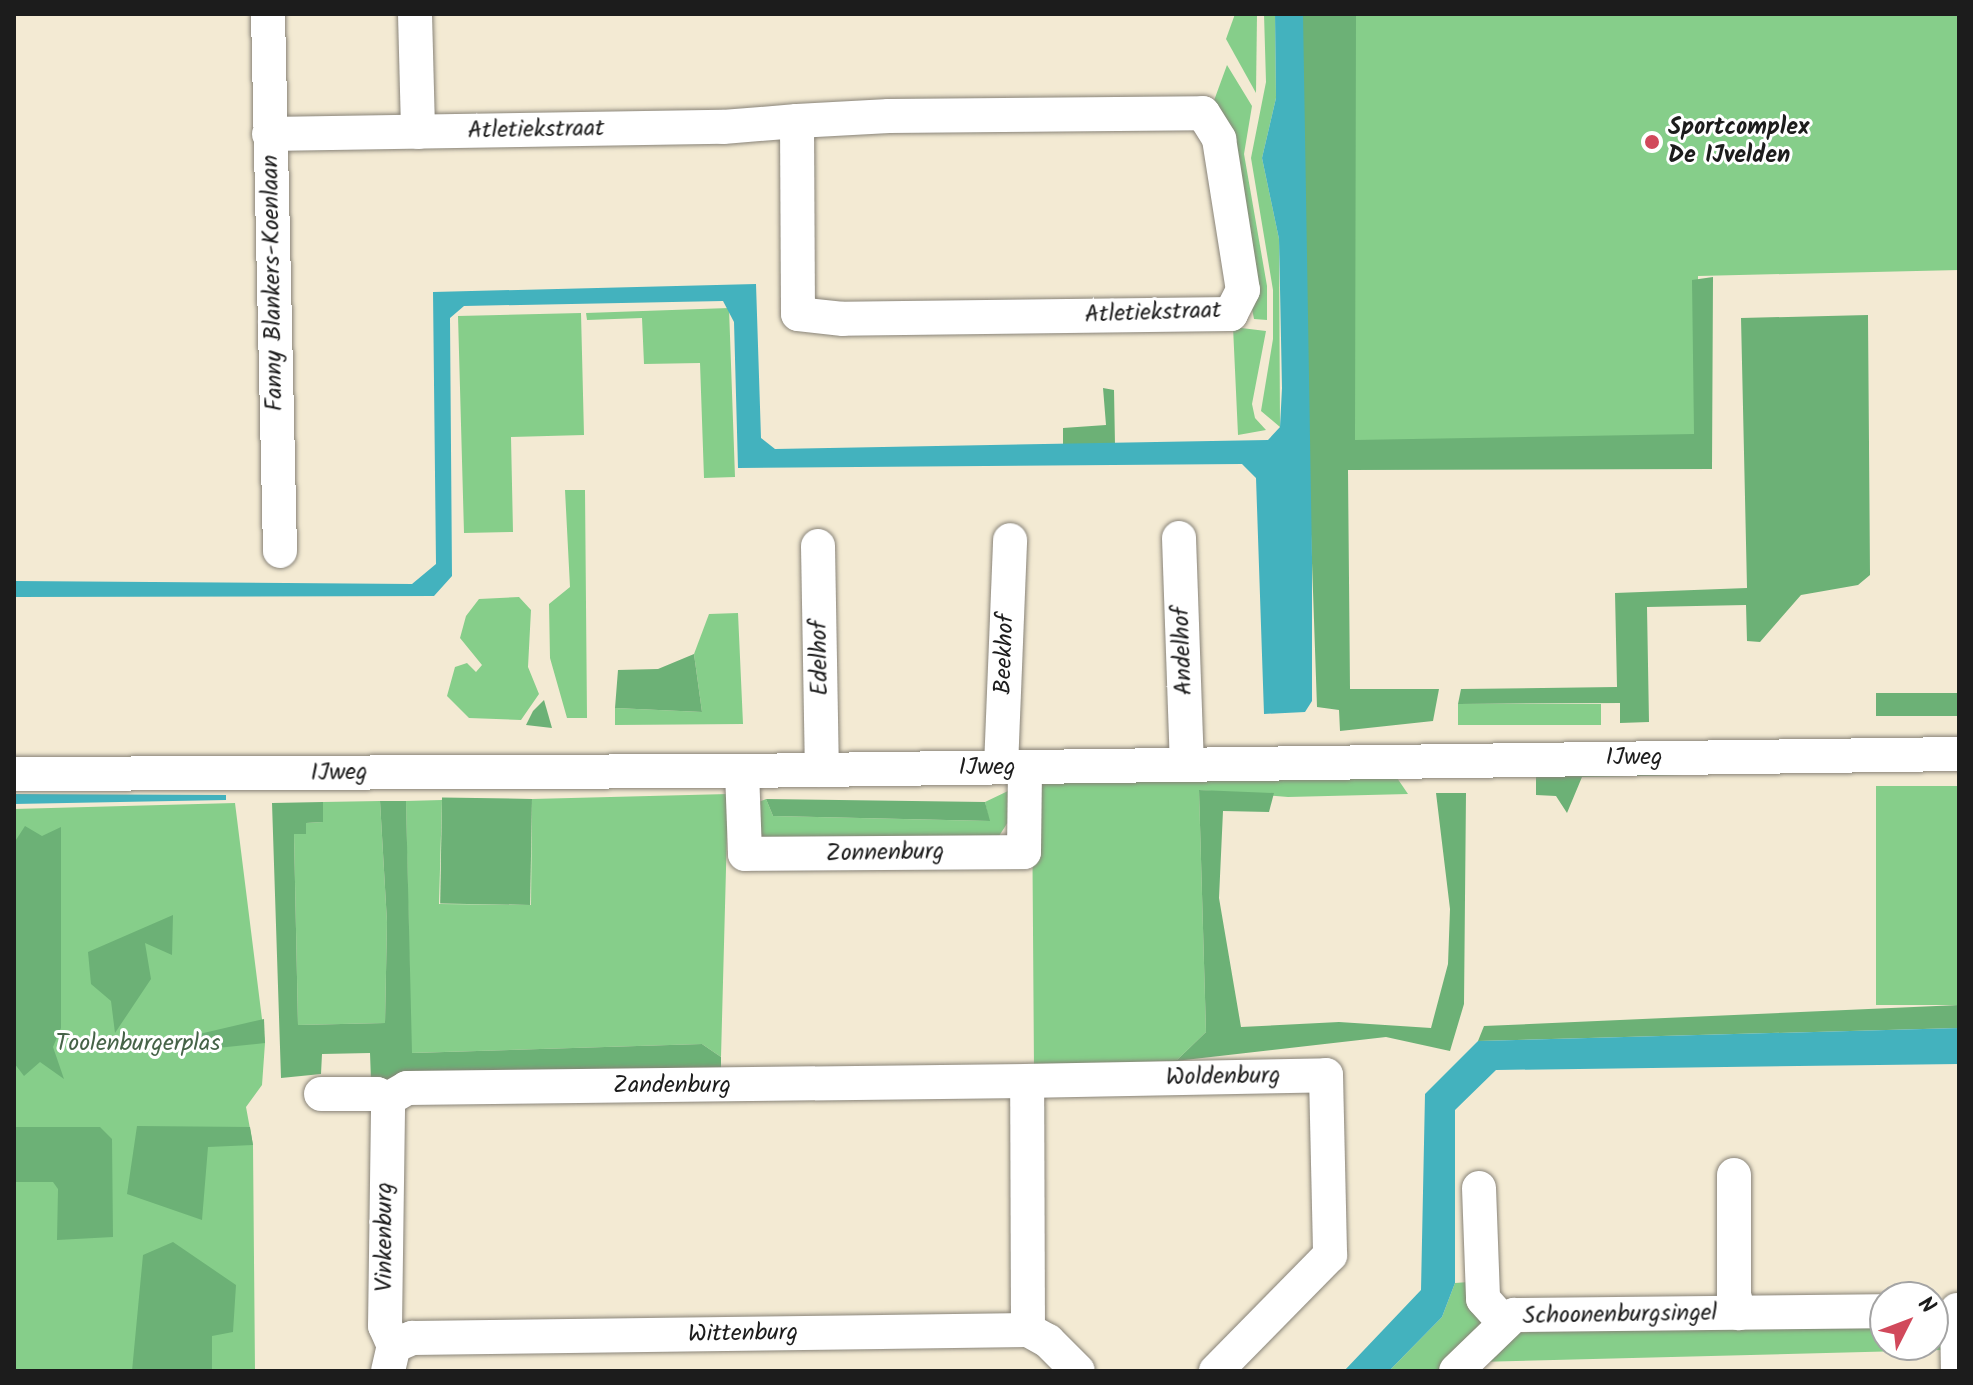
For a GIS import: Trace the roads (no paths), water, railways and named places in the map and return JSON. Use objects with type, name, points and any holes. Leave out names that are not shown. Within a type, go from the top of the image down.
[{"type":"street","name":"Fanny Blankers-Koenlaan","points":[[268,14],[280,551]]},
{"type":"street","points":[[415,14],[418,132]]},
{"type":"street","name":"Atletiekstraat","points":[[269,134],[418,132],[797,121],[1203,113],[1219,139],[1243,290],[1231,314],[843,319],[798,314],[797,121]]},
{"type":"street","name":"Andelhof","points":[[1179,538],[1187,763]]},
{"type":"street","name":"Beekhof","points":[[1010,540],[1013,768]]},
{"type":"street","name":"Edelhof","points":[[818,546],[822,770]]},
{"type":"street","name":"IJweg","points":[[14,774],[742,771],[1959,754]]},
{"type":"street","name":"Zonnenburg","points":[[742,771],[745,854],[1024,852],[1013,768]]},
{"type":"street","name":"Woldenburg","points":[[1027,1081],[1326,1075],[1330,1255],[1216,1371]]},
{"type":"street","points":[[1027,1081],[1028,1330],[1048,1341],[1078,1371]]},
{"type":"street","name":"Zandenburg","points":[[321,1094],[377,1094],[388,1099],[407,1088],[1027,1081]]},
{"type":"street","name":"Vinkenburg","points":[[388,1099],[385,1326],[391,1359]]},
{"type":"street","name":"Schoonenburgsingel","points":[[1734,1175],[1734,1295],[1739,1313]]},
{"type":"street","name":"Schoonenburgsingel","points":[[1479,1188],[1483,1299],[1504,1322]]},
{"type":"street","points":[[1950,1310],[1958,1371]]},
{"type":"street","name":"Schoonenburgsingel","points":[[1456,1371],[1504,1322],[1526,1314],[1869,1311]]},
{"type":"street","name":"Wittenburg","points":[[391,1359],[412,1338],[1028,1330]]},
{"type":"water","points":[[1275,14],[1303,14],[1312,558],[1312,701],[1305,712],[1264,714],[1256,478],[1242,464],[738,468],[734,322],[723,301],[464,306],[450,318],[452,576],[434,596],[14,597],[14,581],[412,584],[436,564],[433,292],[756,284],[761,438],[775,449],[1268,440],[1280,427],[1282,388],[1279,239],[1262,158],[1276,98]]},
{"type":"water","points":[[14,794],[226,795],[226,800],[14,804]]},
{"type":"water","points":[[1959,1028],[1959,1064],[1496,1070],[1455,1110],[1455,1283],[1442,1317],[1389,1371],[1344,1371],[1421,1290],[1425,1094],[1478,1041]]},
{"type":"place","name":"Sportcomplex De IJvelden","points":[[1652,142]]},
{"type":"park label","name":"Toolenburgerplas","points":[[138,1044]]}]
